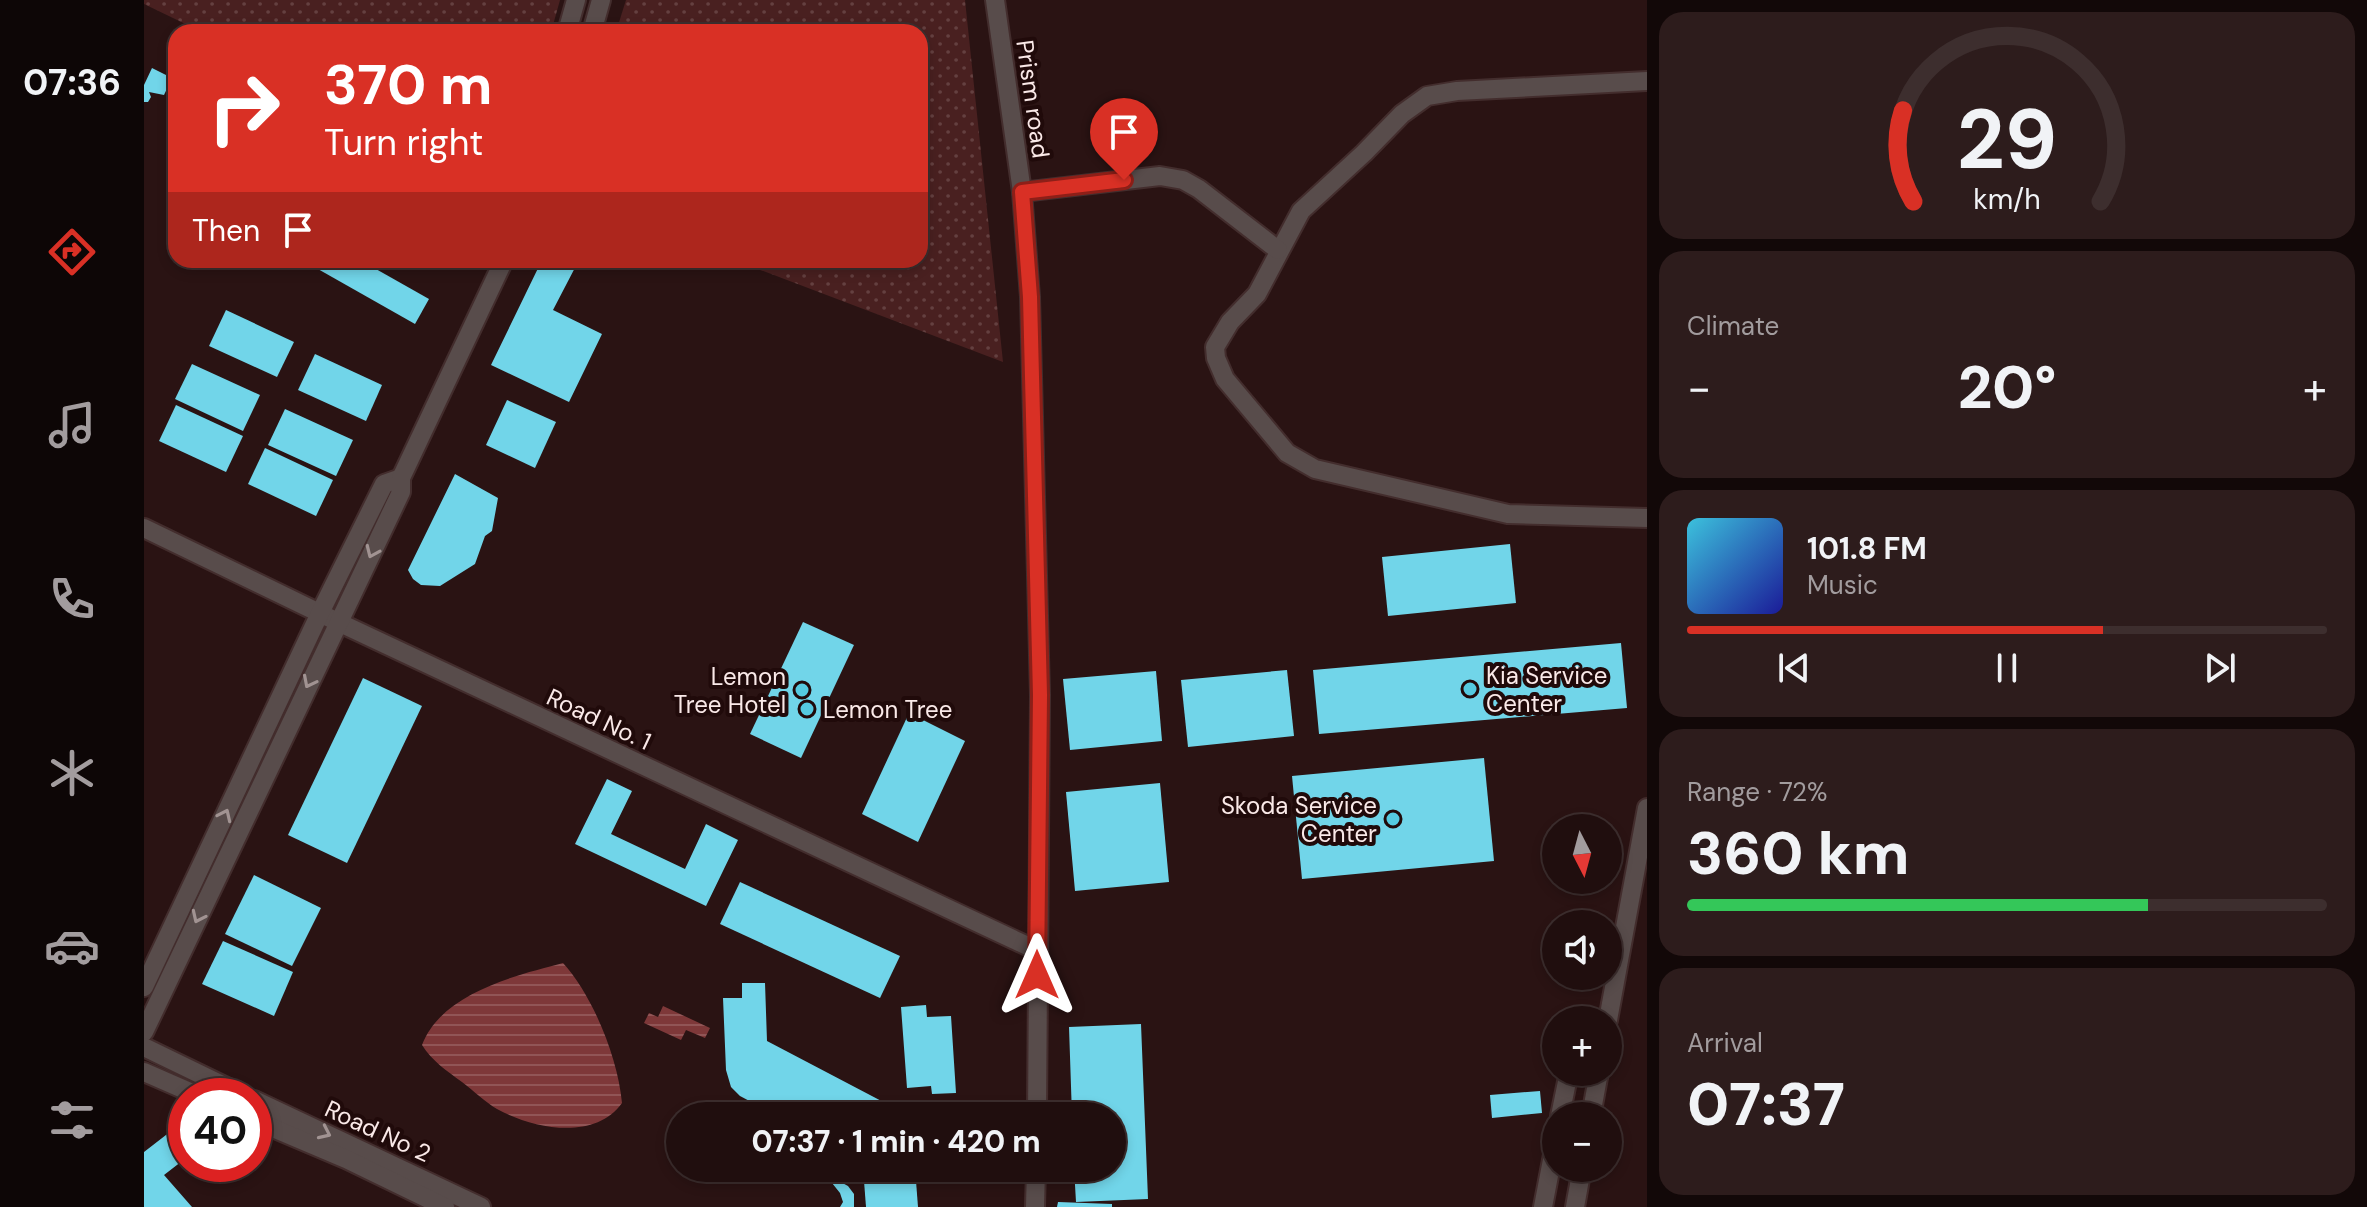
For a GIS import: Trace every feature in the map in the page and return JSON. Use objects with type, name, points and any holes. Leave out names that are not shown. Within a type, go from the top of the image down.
[{"type":"street","points":[[569,24],[576,0]]},
{"type":"street","points":[[594,24],[601,0]]},
{"type":"street","name":"Prism road","points":[[995,0],[1022,192],[1030,297],[1040,695],[1037,1102]]},
{"type":"street","points":[[1647,81],[1457,91],[1427,96],[1402,114],[1301,211],[1257,294],[1230,322],[1215,347],[1225,379],[1287,453],[1315,469],[1508,514],[1647,518]]},
{"type":"street","points":[[1022,192],[1160,176],[1183,180],[1278,250]]},
{"type":"street","points":[[144,1032],[308,684],[340,623],[401,492],[401,478],[500,268]]},
{"type":"street","points":[[144,987],[384,484],[401,478]]},
{"type":"street","name":"Road No. 1","points":[[144,528],[1036,950]]},
{"type":"street","points":[[1611,1006],[1647,808]]},
{"type":"street","points":[[144,1047],[208,1078]]},
{"type":"street","points":[[144,1072],[168,1082]]},
{"type":"street","name":"Road No 2","points":[[272,1108],[481,1207]]},
{"type":"street","name":"Road No 2","points":[[272,1128],[445,1207]]},
{"type":"street","points":[[1035,1207],[1036,1182]]},
{"type":"street","points":[[1543,1207],[1548,1182]]},
{"type":"street","points":[[1575,1207],[1579,1182]]},
{"type":"shaded area","points":[[144,0],[560,0],[553,24],[185,24],[144,4]]},
{"type":"shaded area","points":[[626,0],[965,0],[1003,362],[755,268],[928,268],[928,24],[618,24]]},
{"type":"shaded area","points":[[563,963],[584,992],[602,1028],[620,1085],[622,1103],[596,1123],[563,1128],[528,1122],[497,1109],[440,1065],[422,1045],[432,1027],[462,1000],[502,981]]},
{"type":"shaded area","points":[[663,1006],[710,1028],[705,1038],[686,1030],[681,1040],[644,1023],[649,1013],[658,1017]]},
{"type":"building","points":[[152,68],[168,76],[164,95],[149,92],[151,97],[148,102],[144,102],[144,85]]},
{"type":"building","points":[[316,268],[374,268],[429,299],[415,324]]},
{"type":"building","points":[[538,268],[575,268],[553,310],[602,334],[569,402],[491,365]]},
{"type":"building","points":[[226,310],[294,342],[277,377],[209,346]]},
{"type":"building","points":[[315,354],[382,385],[366,421],[298,390]]},
{"type":"building","points":[[192,364],[260,395],[243,431],[175,399]]},
{"type":"building","points":[[507,400],[556,422],[535,468],[486,445]]},
{"type":"building","points":[[176,405],[243,436],[226,472],[159,441]]},
{"type":"building","points":[[285,409],[353,440],[336,476],[268,445]]},
{"type":"building","points":[[265,448],[333,480],[316,516],[248,484]]},
{"type":"building","points":[[455,474],[498,498],[492,531],[485,536],[475,564],[440,586],[421,585],[408,570]]},
{"type":"building","points":[[1510,544],[1516,603],[1388,616],[1382,557]]},
{"type":"building","name":"Lemon Tree Hotel","points":[[803,622],[854,645],[801,758],[750,734]]},
{"type":"building","name":"Kia Service Center","points":[[1621,643],[1627,708],[1319,734],[1313,670]]},
{"type":"building","points":[[1287,670],[1294,736],[1188,747],[1181,680]]},
{"type":"building","points":[[1156,671],[1162,741],[1070,750],[1063,679]]},
{"type":"building","points":[[363,678],[422,706],[347,863],[288,835]]},
{"type":"building","points":[[909,713],[965,741],[918,842],[862,814]]},
{"type":"building","name":"Skoda Service Center","points":[[1484,758],[1494,861],[1302,879],[1292,776]]},
{"type":"building","points":[[607,779],[632,791],[611,834],[685,869],[706,824],[738,840],[706,906],[575,844]]},
{"type":"building","points":[[1160,783],[1169,882],[1075,891],[1066,792]]},
{"type":"building","points":[[254,875],[321,908],[292,966],[225,934]]},
{"type":"building","points":[[740,882],[900,956],[880,998],[720,924]]},
{"type":"building","points":[[223,941],[293,972],[274,1016],[202,984]]},
{"type":"building","points":[[742,983],[765,983],[767,1041],[883,1102],[751,1102],[740,1096],[731,1087],[726,1070],[723,998],[742,998]]},
{"type":"building","points":[[926,1005],[927,1017],[951,1016],[956,1093],[932,1094],[931,1086],[907,1088],[901,1007]]},
{"type":"building","points":[[1141,1024],[1148,1199],[1076,1202],[1075,1182],[1126,1182],[1126,1102],[1072,1102],[1069,1027]]},
{"type":"building","points":[[1540,1091],[1542,1113],[1492,1118],[1490,1095]]},
{"type":"building","points":[[168,1133],[168,1172],[164,1175],[192,1207],[144,1207],[144,1152]]},
{"type":"building","points":[[831,1182],[848,1186],[854,1194],[854,1207],[840,1207],[843,1202]]},
{"type":"building","points":[[864,1182],[916,1182],[918,1207],[866,1207]]},
{"type":"building","points":[[1058,1202],[1112,1204],[1112,1207],[1057,1207]]},
{"type":"place","name":"Kia Service Center","points":[[1470,689]]},
{"type":"place","name":"Lemon Tree Hotel","points":[[802,690]]},
{"type":"place","name":"Lemon Tree","points":[[807,709]]},
{"type":"place","name":"Skoda Service Center","points":[[1393,819]]},
{"type":"route","points":[[1037,975],[1040,695],[1037,527],[1030,297],[1022,192],[1124,180]]}]
